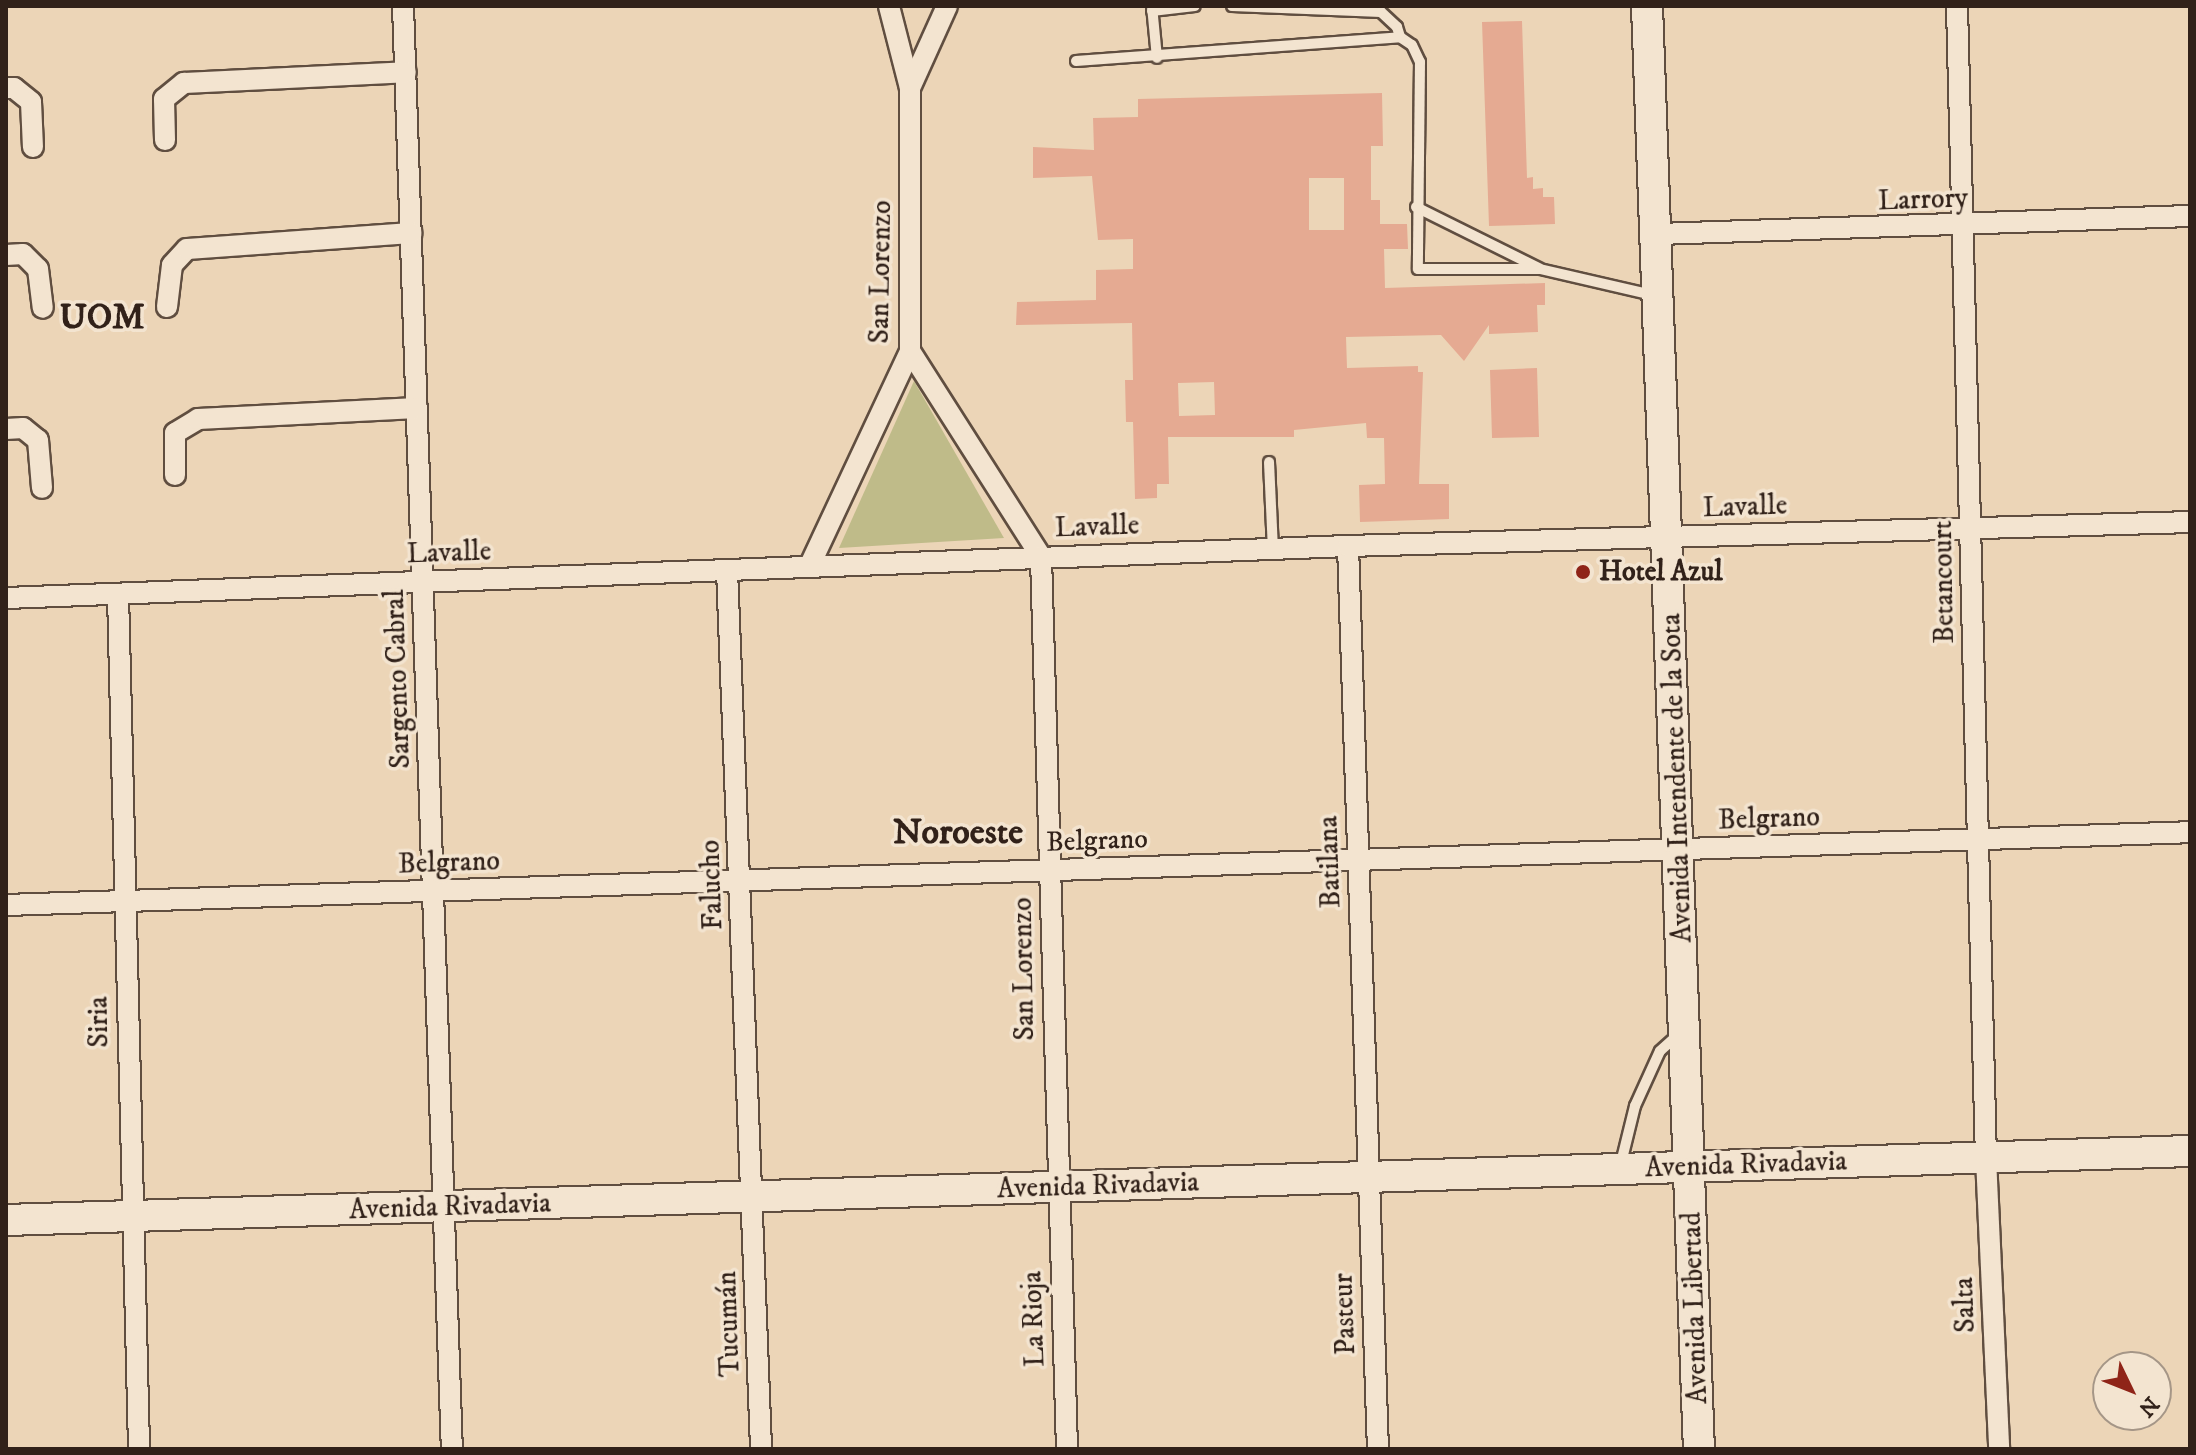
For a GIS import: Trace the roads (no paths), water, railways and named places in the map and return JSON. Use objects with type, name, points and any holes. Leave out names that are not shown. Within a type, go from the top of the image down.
[{"type":"main road","name":"Avenida Intendente de la Sota","points":[[1647,6],[1691,1167]]},
{"type":"main road","name":"Avenida Rivadavia","points":[[6,1220],[2190,1151]]},
{"type":"main road","name":"Avenida Libertad","points":[[1691,1167],[1699,1449]]},
{"type":"street","name":"Sargento Cabral","points":[[403,6],[452,1449]]},
{"type":"street","name":"San Lorenzo","points":[[809,567],[910,351],[910,88],[889,6]]},
{"type":"street","points":[[910,88],[947,6]]},
{"type":"street","name":"Betancourt","points":[[1957,6],[1965,227],[1986,1158]]},
{"type":"street","points":[[165,140],[164,99],[184,83],[406,72]]},
{"type":"street","points":[[6,88],[14,88],[31,102],[33,147]]},
{"type":"street","name":"Larrory","points":[[1658,234],[1965,227],[2190,216]]},
{"type":"street","points":[[167,307],[172,265],[187,249],[411,233]]},
{"type":"street","points":[[6,255],[23,254],[38,269],[43,308]]},
{"type":"street","points":[[910,351],[1041,557]]},
{"type":"street","points":[[175,475],[175,433],[198,419],[417,408]]},
{"type":"street","points":[[6,429],[23,428],[38,440],[42,488]]},
{"type":"street","name":"Lavalle","points":[[6,598],[1348,546],[2190,522]]},
{"type":"street","name":"Batilana","points":[[1348,546],[1368,1177]]},
{"type":"street","name":"San Lorenzo","points":[[1041,557],[1057,1188]]},
{"type":"street","name":"Falucho","points":[[727,570],[753,1197]]},
{"type":"street","name":"Siria","points":[[118,594],[139,1449]]},
{"type":"street","name":"Belgrano","points":[[6,905],[2190,832]]},
{"type":"street","name":"Salta","points":[[1986,1158],[1999,1449]]},
{"type":"street","name":"Pasteur","points":[[1368,1177],[1378,1449]]},
{"type":"street","name":"La Rioja","points":[[1057,1188],[1067,1449]]},
{"type":"street","name":"Tucumán","points":[[753,1197],[761,1449]]},
{"type":"lane","points":[[1157,58],[1152,8],[1195,6]]},
{"type":"lane","points":[[1232,6],[1381,12],[1397,27],[1400,37]]},
{"type":"lane","points":[[1076,61],[1157,58],[1400,37],[1412,45],[1420,62],[1416,207],[1418,269],[1540,269],[1659,297]]},
{"type":"lane","points":[[1416,207],[1540,269]]},
{"type":"lane","points":[[1269,462],[1273,549]]},
{"type":"lane","points":[[1620,1169],[1635,1106],[1647,1078],[1660,1051],[1686,1029]]},
{"type":"place","name":"Hotel Azul","points":[[1583,572]]},
{"type":"district","name":"UOM","points":[[102,318]]},
{"type":"district","name":"Noroeste","points":[[958,833]]}]
